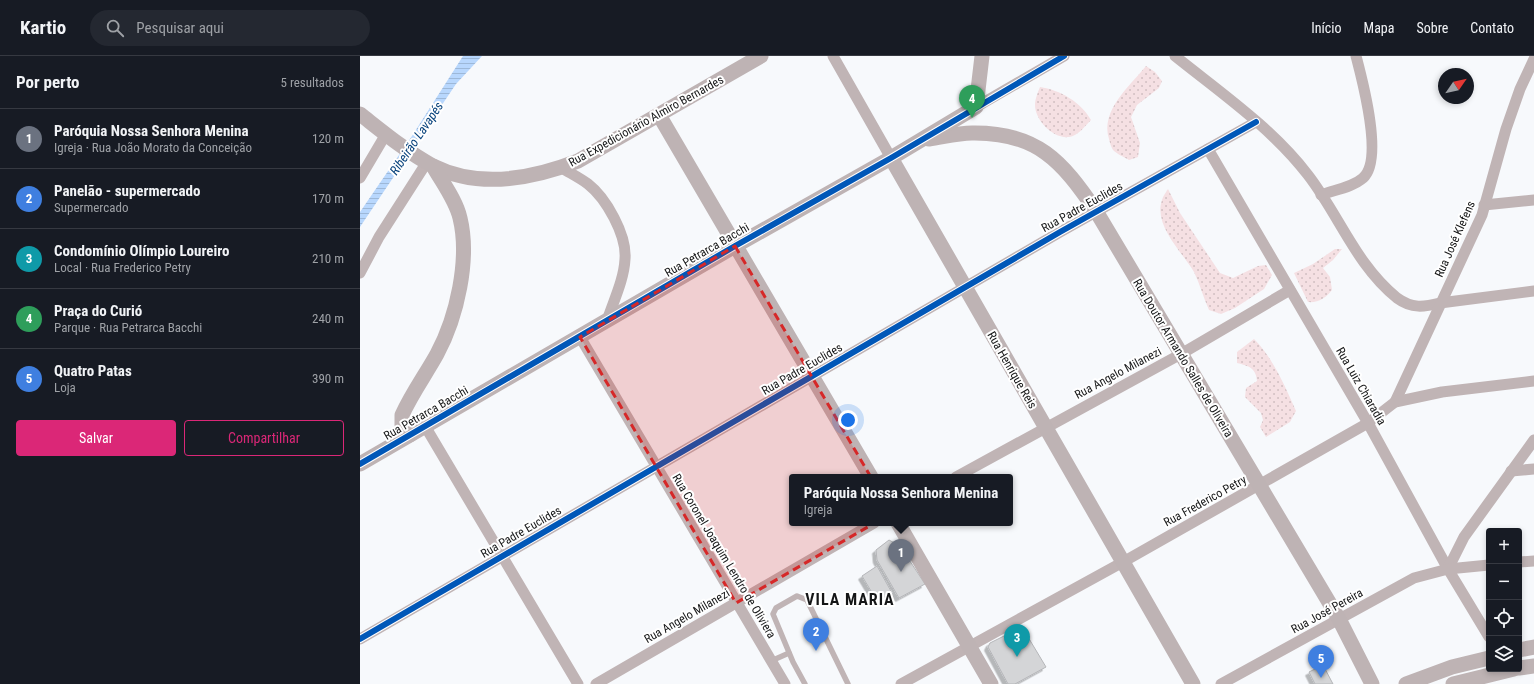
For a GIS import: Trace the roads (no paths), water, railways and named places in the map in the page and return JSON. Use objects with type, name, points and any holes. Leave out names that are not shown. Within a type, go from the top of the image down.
[{"type":"street","name":"Rua Expedicionário Almiro Bernardes","points":[[426,161],[467,178],[497,180],[520,178],[562,168],[578,161],[761,56]]},
{"type":"street","name":"Rua Henrique Reis","points":[[832,56],[1193,684]]},
{"type":"street","points":[[976,107],[982,56]]},
{"type":"street","name":"Rua Petrarca Bacchi","points":[[360,464],[580,338],[735,246],[892,158],[1064,56]]},
{"type":"street","points":[[1175,56],[1256,122],[1287,151],[1309,176],[1352,245],[1374,275],[1398,298],[1414,307],[1440,302],[1534,291]]},
{"type":"street","points":[[1321,195],[1357,182],[1365,177],[1369,169],[1371,121],[1356,56]]},
{"type":"street","name":"Rua José Klefens","points":[[1395,402],[1482,214],[1506,130],[1520,88],[1534,58]]},
{"type":"street","points":[[360,114],[402,146],[426,161],[460,216],[463,237],[461,277],[457,302],[449,328],[437,353],[381,452]]},
{"type":"street","points":[[659,114],[811,377],[869,474]]},
{"type":"street","name":"Rua Padre Euclides","points":[[360,639],[1096,211],[1256,122]]},
{"type":"street","name":"Rua Doutor Armando Salles de Oliveira","points":[[922,140],[970,133],[991,133],[1013,138],[1037,146],[1058,161],[1077,183],[1096,211],[1258,486],[1339,619],[1372,684]]},
{"type":"street","points":[[360,178],[386,134]]},
{"type":"street","name":"Rua Luiz Chiaradia","points":[[1208,150],[1368,423],[1448,568],[1488,636]]},
{"type":"street","points":[[360,273],[379,237],[426,161]]},
{"type":"street","points":[[562,168],[588,184],[604,200],[622,235],[625,258],[622,277],[607,321]]},
{"type":"street","points":[[1484,205],[1534,200]]},
{"type":"street","name":"Rua Angelo Milanezi","points":[[961,474],[1181,354],[1290,290]]},
{"type":"street","name":"Rua Coronel Joaquim Lendro de Oliviera","points":[[580,338],[785,684]]},
{"type":"street","name":"Rua Frederico Petry","points":[[901,684],[1258,486],[1368,423],[1395,402],[1442,392],[1534,381]]},
{"type":"street","points":[[402,415],[402,425],[410,435]]},
{"type":"street","points":[[426,426],[501,556],[578,684]]},
{"type":"street","points":[[1448,568],[1464,537],[1534,440]]},
{"type":"street","points":[[1511,471],[1534,469]]},
{"type":"street","name":"Rua Angelo Milanezi","points":[[596,684],[869,526]]},
{"type":"street","points":[[900,526],[990,684]]},
{"type":"street","points":[[1522,562],[1534,561]]},
{"type":"street","name":"Rua José Pereira","points":[[1221,684],[1414,578],[1448,568],[1486,565]]},
{"type":"street","points":[[1522,649],[1534,647]]},
{"type":"street","points":[[1406,684],[1452,667],[1486,659]]},
{"type":"street","points":[[1522,668],[1534,666]]},
{"type":"street","points":[[1457,684],[1503,672]]},
{"type":"lane","points":[[805,684],[789,653],[773,611],[797,596],[807,600],[848,684]]},
{"type":"lane","points":[[771,661],[789,653]]},
{"type":"water","name":"Ribeirão Lavapés","points":[[463,56],[482,56],[456,84],[360,227],[360,212],[412,136]]},
{"type":"place","name":"Praça do Curió","points":[[972,118]]},
{"type":"place","name":"Paróquia Nossa Senhora Menina","points":[[901,572]]},
{"type":"place","name":"Panelão - supermercado","points":[[816,651]]},
{"type":"place","name":"Condomínio Olímpio Loureiro","points":[[1017,657]]},
{"type":"place","name":"Quatro Patas","points":[[1321,678]]},
{"type":"district","name":"VILA MARIA","points":[[850,599]]}]
